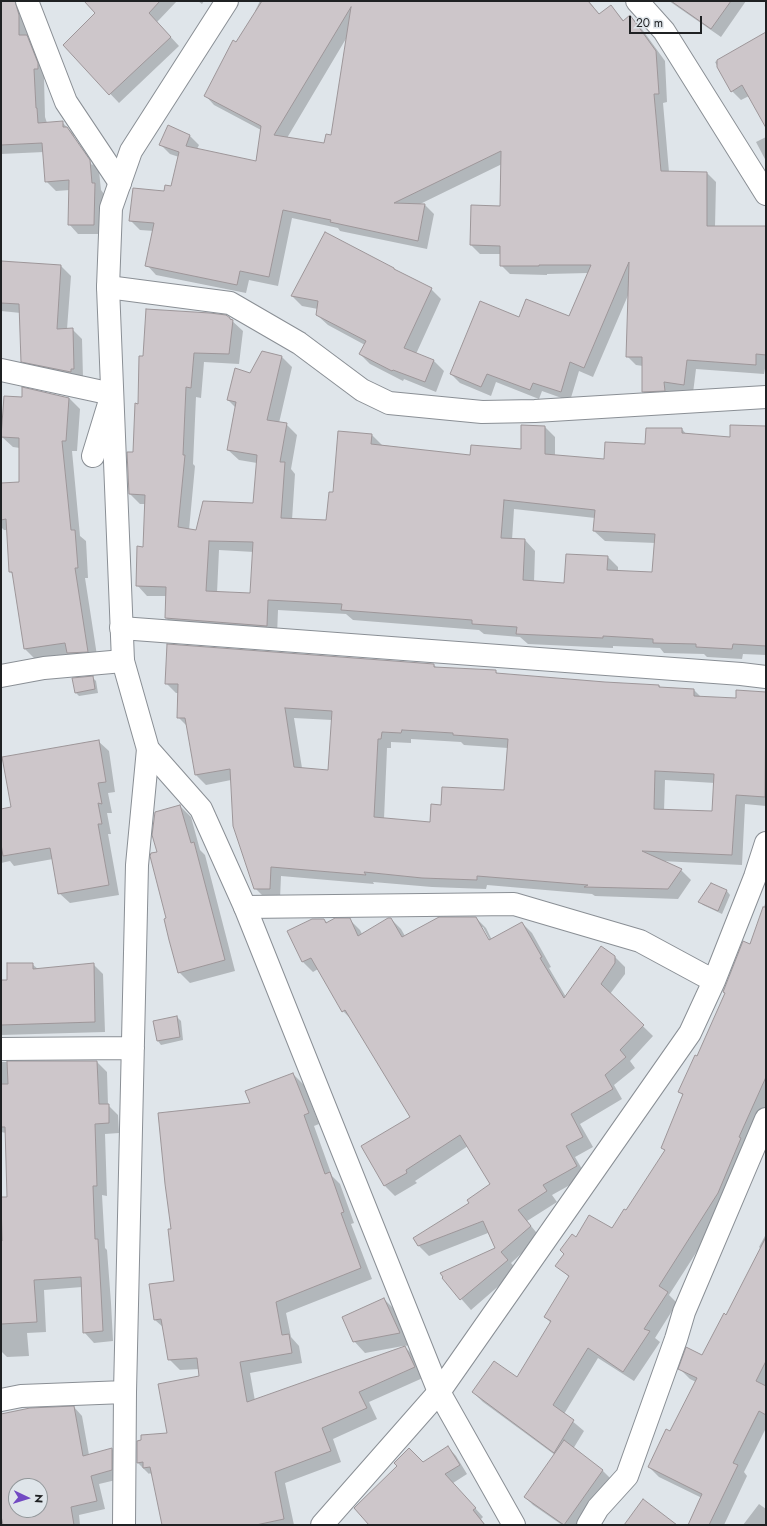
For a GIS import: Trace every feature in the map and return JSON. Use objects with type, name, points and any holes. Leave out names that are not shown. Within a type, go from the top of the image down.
[{"type":"street","points":[[27,1],[66,102],[120,183]]},
{"type":"street","points":[[124,1525],[125,1392],[137,866],[148,749],[123,661],[108,287],[111,208],[130,152],[227,1]]},
{"type":"street","points":[[637,1],[664,31],[766,194]]},
{"type":"street","points":[[108,287],[230,302],[299,343],[362,390],[389,403],[482,412],[535,411],[766,397]]},
{"type":"street","points":[[1,370],[112,394]]},
{"type":"street","points":[[93,456],[112,394]]},
{"type":"street","points":[[121,628],[766,677]]},
{"type":"street","points":[[1,676],[44,668],[123,661]]},
{"type":"street","points":[[148,749],[201,809],[245,907],[439,1392],[514,1525]]},
{"type":"street","points":[[322,1525],[439,1392],[690,1033],[761,879],[766,843]]},
{"type":"street","points":[[245,907],[514,904],[640,941],[714,981]]},
{"type":"street","points":[[1,1049],[133,1048]]},
{"type":"street","points":[[588,1525],[598,1508],[627,1476],[676,1339],[684,1312],[766,1119]]},
{"type":"street","points":[[1,1400],[21,1396],[125,1392]]},
{"type":"building","points":[[1,1],[15,1],[19,15],[19,35],[27,35],[38,63],[38,69],[34,69],[38,123],[63,121],[63,127],[67,127],[90,160],[92,183],[95,183],[94,225],[68,225],[69,180],[45,182],[42,143],[1,145]]},
{"type":"building","points":[[84,1],[160,1],[149,13],[171,37],[109,95],[63,45],[95,13]]},
{"type":"building","points":[[262,1],[588,1],[599,14],[611,5],[623,21],[630,15],[656,51],[659,94],[654,94],[661,171],[707,172],[707,226],[766,226],[766,355],[756,354],[756,365],[687,360],[684,385],[664,382],[665,391],[642,392],[642,357],[626,357],[629,262],[584,368],[570,362],[561,392],[533,383],[530,390],[487,374],[481,387],[450,374],[480,301],[519,317],[526,299],[569,316],[591,265],[500,266],[500,246],[470,245],[471,205],[500,206],[501,151],[394,203],[425,204],[418,241],[283,210],[269,277],[240,271],[237,285],[145,266],[154,223],[129,221],[133,188],[164,191],[165,185],[171,186],[179,152],[159,145],[168,125],[190,135],[186,146],[256,161],[261,126],[204,96],[233,40],[236,42]],"holes":[[[351,7],[331,135],[326,134],[324,143],[274,135]]]},
{"type":"building","points":[[671,1],[731,1],[711,29]]},
{"type":"building","points":[[766,32],[766,128],[742,85],[731,92],[717,67],[717,60]]},
{"type":"building","points":[[325,232],[432,288],[404,348],[434,360],[425,382],[393,370],[392,371],[359,354],[366,341],[316,315],[318,301],[291,296]]},
{"type":"building","points":[[1,261],[61,265],[57,329],[73,328],[74,369],[71,369],[71,372],[21,362],[19,304],[1,303]]},
{"type":"building","points":[[146,309],[226,315],[233,320],[229,354],[194,353],[191,388],[186,387],[183,455],[185,455],[178,527],[196,530],[203,501],[253,503],[257,455],[227,450],[236,402],[227,400],[235,368],[250,373],[262,351],[282,356],[267,420],[287,423],[280,462],[285,462],[281,518],[326,520],[329,492],[333,492],[338,431],[372,434],[371,444],[470,455],[471,445],[521,449],[521,425],[545,426],[545,454],[604,459],[605,442],[645,444],[646,428],[682,428],[682,433],[730,437],[730,425],[766,426],[766,646],[733,644],[732,649],[696,647],[696,644],[653,643],[653,639],[516,634],[517,627],[472,624],[472,620],[341,610],[342,604],[268,600],[267,626],[165,618],[166,587],[136,586],[137,546],[143,547],[145,495],[129,494],[127,452],[133,452],[135,403],[138,404],[139,356],[143,356]],"holes":[[[504,500],[595,510],[593,531],[655,534],[652,572],[607,570],[608,556],[566,554],[564,583],[523,580],[525,539],[501,538]],[[209,541],[253,542],[250,593],[206,591]]]},
{"type":"building","points":[[22,387],[69,398],[66,441],[62,441],[71,530],[75,530],[78,568],[75,568],[88,652],[67,653],[65,643],[24,649],[12,572],[9,572],[6,519],[1,520],[1,483],[19,482],[19,438],[1,437],[4,396],[22,397]]},
{"type":"building","points":[[167,644],[434,664],[434,667],[496,670],[496,673],[659,685],[659,687],[694,689],[694,696],[736,698],[736,690],[766,692],[765,797],[736,795],[732,855],[642,851],[682,869],[668,889],[584,887],[588,885],[477,876],[477,880],[422,878],[364,872],[366,875],[271,867],[270,889],[254,889],[233,826],[230,769],[195,775],[185,718],[177,718],[178,684],[165,684]],"holes":[[[285,708],[332,711],[328,770],[294,767]],[[402,730],[453,733],[453,735],[508,739],[504,790],[442,787],[441,805],[431,804],[430,822],[374,817],[378,739],[381,739],[382,732],[401,733]],[[655,771],[714,774],[712,811],[654,809]]]},
{"type":"building","points":[[93,676],[95,689],[75,693],[72,678]]},
{"type":"building","points":[[99,740],[106,782],[98,783],[102,804],[98,803],[102,824],[98,824],[109,885],[58,894],[50,848],[3,856],[1,844],[1,809],[11,807],[2,757]]},
{"type":"building","points":[[180,805],[191,843],[194,842],[225,960],[178,973],[150,856],[151,853],[157,852],[152,835],[155,812]]},
{"type":"building","points":[[711,883],[727,890],[718,911],[698,902]]},
{"type":"building","points":[[763,907],[766,907],[766,1077],[739,1137],[741,1138],[718,1193],[659,1286],[668,1292],[644,1329],[650,1331],[623,1372],[588,1348],[553,1405],[574,1420],[554,1453],[472,1392],[494,1361],[517,1377],[551,1321],[544,1317],[569,1276],[555,1266],[564,1254],[560,1250],[572,1234],[576,1237],[589,1215],[612,1228],[624,1209],[626,1210],[665,1150],[661,1148],[683,1094],[678,1092],[695,1055],[697,1056],[725,993],[723,992],[743,941],[750,944]]},
{"type":"building","points":[[439,917],[476,917],[489,940],[522,922],[542,957],[540,958],[564,998],[601,946],[615,956],[615,963],[601,984],[644,1025],[620,1050],[626,1057],[605,1075],[613,1089],[571,1114],[583,1137],[566,1146],[577,1166],[543,1185],[547,1191],[518,1210],[531,1226],[501,1252],[508,1260],[460,1300],[442,1278],[443,1277],[440,1273],[495,1248],[483,1221],[418,1246],[413,1238],[469,1203],[467,1200],[490,1184],[460,1135],[406,1170],[407,1173],[384,1186],[361,1146],[410,1117],[345,1010],[342,1012],[311,958],[302,962],[287,931],[312,919],[324,919],[326,923],[335,918],[350,918],[358,936],[388,918],[391,918],[402,937]]},
{"type":"building","points":[[7,963],[33,963],[33,969],[94,963],[95,1022],[1,1025],[1,980],[7,980]]},
{"type":"building","points":[[177,1016],[180,1037],[157,1041],[153,1021]]},
{"type":"building","points":[[7,1061],[97,1061],[99,1104],[109,1104],[109,1123],[95,1124],[97,1186],[93,1186],[95,1239],[98,1239],[103,1331],[83,1333],[81,1277],[34,1280],[37,1322],[1,1324],[1,1197],[7,1197],[5,1127],[1,1127],[1,1084],[8,1084]]},
{"type":"building","points":[[293,1073],[309,1113],[304,1115],[325,1174],[330,1172],[344,1212],[341,1213],[361,1268],[276,1302],[282,1335],[289,1334],[292,1353],[240,1362],[247,1402],[405,1346],[415,1367],[359,1392],[367,1408],[322,1428],[331,1451],[275,1472],[284,1519],[256,1525],[162,1525],[150,1467],[143,1468],[143,1462],[137,1463],[137,1441],[141,1440],[141,1435],[167,1433],[158,1384],[199,1376],[197,1358],[168,1360],[161,1319],[154,1320],[149,1284],[174,1281],[168,1229],[171,1229],[158,1113],[250,1103],[245,1091]]},
{"type":"building","points":[[766,1237],[766,1361],[756,1381],[766,1386],[766,1415],[759,1411],[733,1463],[738,1465],[709,1525],[688,1525],[702,1494],[648,1467],[666,1429],[670,1431],[697,1378],[678,1369],[686,1347],[702,1355],[724,1313],[726,1315]]},
{"type":"building","points":[[384,1298],[400,1333],[353,1342],[342,1317]]},
{"type":"building","points":[[74,1406],[83,1456],[112,1448],[112,1470],[91,1476],[97,1501],[71,1507],[74,1525],[3,1525],[1,1516],[1,1414],[30,1408]]},
{"type":"building","points":[[564,1440],[603,1470],[564,1525],[524,1497]]},
{"type":"building","points":[[448,1446],[460,1465],[445,1474],[476,1508],[473,1510],[485,1525],[369,1525],[354,1508],[397,1466],[394,1463],[409,1448],[423,1462]]},
{"type":"building","points":[[643,1499],[677,1525],[624,1525]]}]
